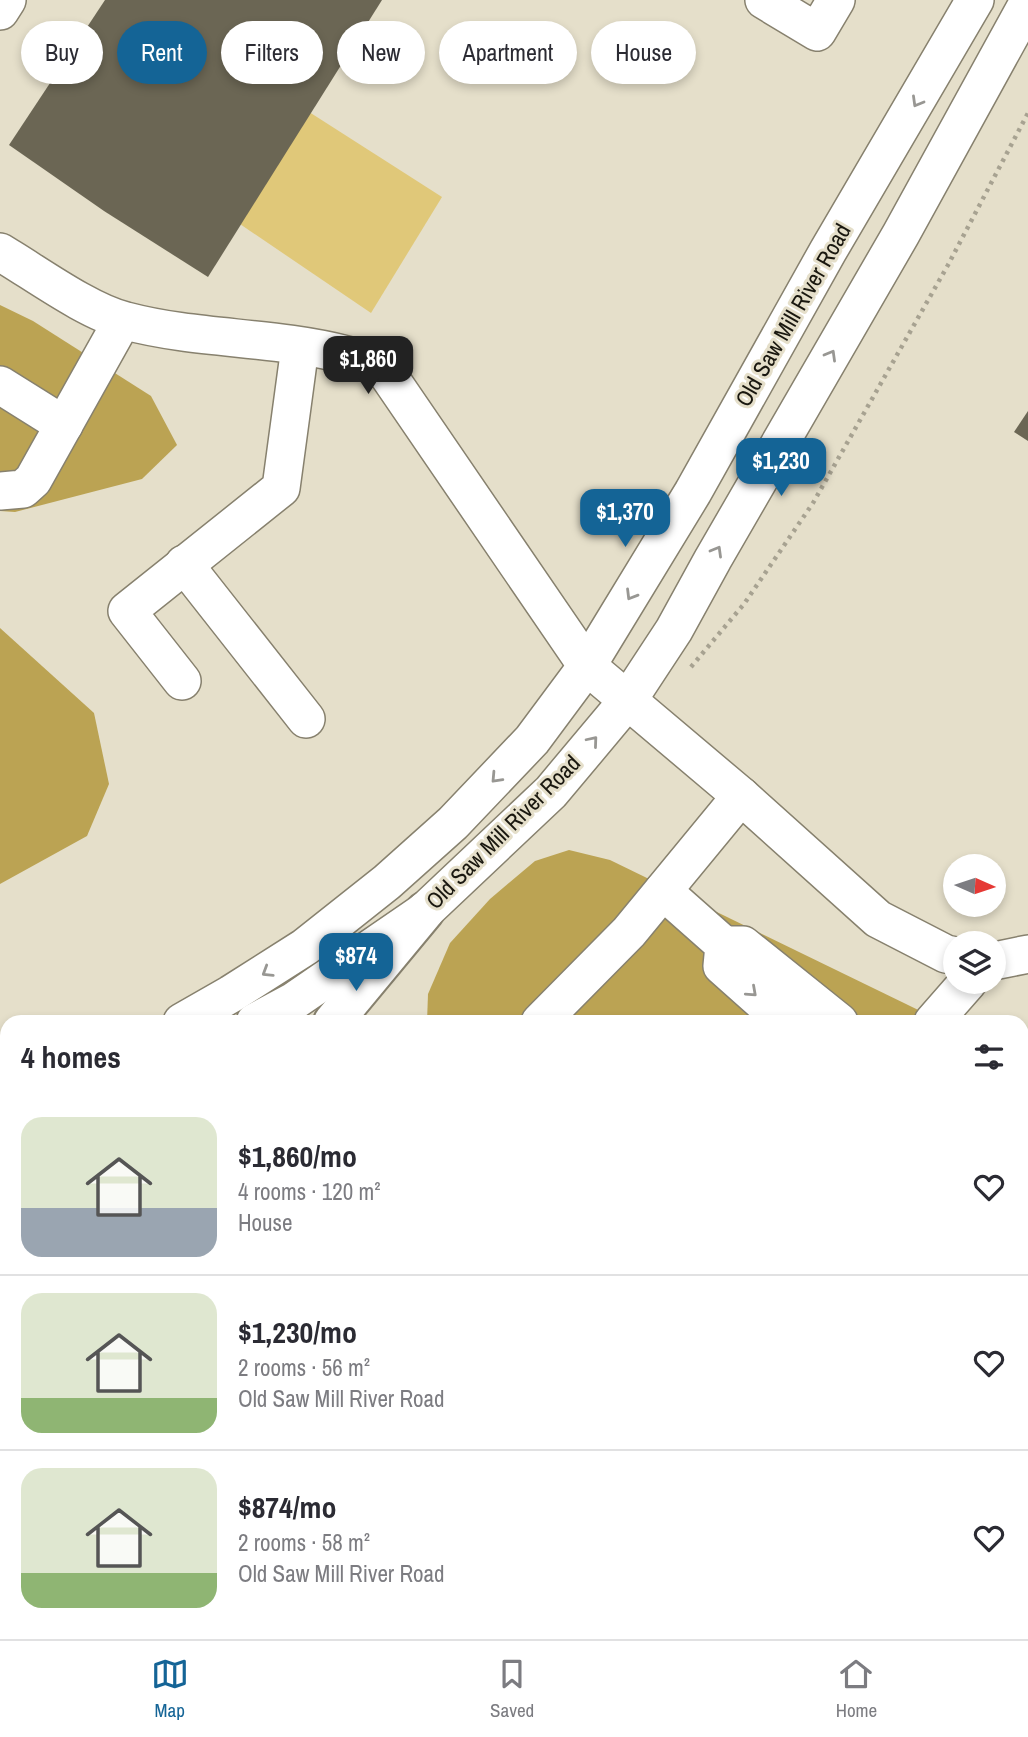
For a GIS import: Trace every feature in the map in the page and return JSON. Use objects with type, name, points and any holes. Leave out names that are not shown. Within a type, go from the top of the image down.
[{"type":"main road","points":[[339,1015],[425,911]]},
{"type":"street","points":[[0,11],[7,0]]},
{"type":"street","points":[[764,0],[817,32],[836,0]]},
{"type":"street","name":"Old Saw Mill River Road","points":[[194,1015],[305,947],[387,882],[453,823],[532,740],[587,666],[694,492],[828,251],[975,0]]},
{"type":"street","name":"Old Saw Mill River Road","points":[[268,1015],[294,1001],[425,911],[551,792],[628,701],[674,630],[901,234],[1028,3]]},
{"type":"street","points":[[0,252],[96,309],[122,321],[181,333],[349,355],[386,372],[587,666],[741,796],[878,919],[943,952]]},
{"type":"street","points":[[0,491],[23,489],[33,480],[122,321]]},
{"type":"street","points":[[182,681],[127,611],[281,488],[300,347]]},
{"type":"street","points":[[0,385],[64,425]]},
{"type":"street","points":[[184,564],[306,719]]},
{"type":"street","points":[[547,1015],[629,932],[741,796]]},
{"type":"street","points":[[663,891],[724,945],[743,945],[830,1015]]},
{"type":"street","points":[[724,945],[722,966],[777,1015]]},
{"type":"street","points":[[1006,959],[1028,954]]},
{"type":"street","points":[[939,1015],[958,994]]},
{"type":"path","points":[[686,672],[744,604],[813,503],[947,265],[1028,113]]},
{"type":"shaded area","points":[[306,110],[442,197],[371,313],[237,222]]},
{"type":"shaded area","points":[[0,305],[33,321],[151,396],[177,445],[142,479],[15,512],[0,511]]},
{"type":"shaded area","points":[[0,628],[94,713],[109,784],[87,836],[0,884]]},
{"type":"shaded area","points":[[569,850],[610,860],[929,1015],[427,1015],[428,994],[450,943],[490,899],[535,861]]},
{"type":"building","points":[[105,0],[382,0],[369,21],[337,21],[337,72],[208,277],[104,211],[9,145],[49,84],[103,84],[103,21],[91,21]]},
{"type":"building","points":[[1028,411],[1028,441],[1014,432]]}]
